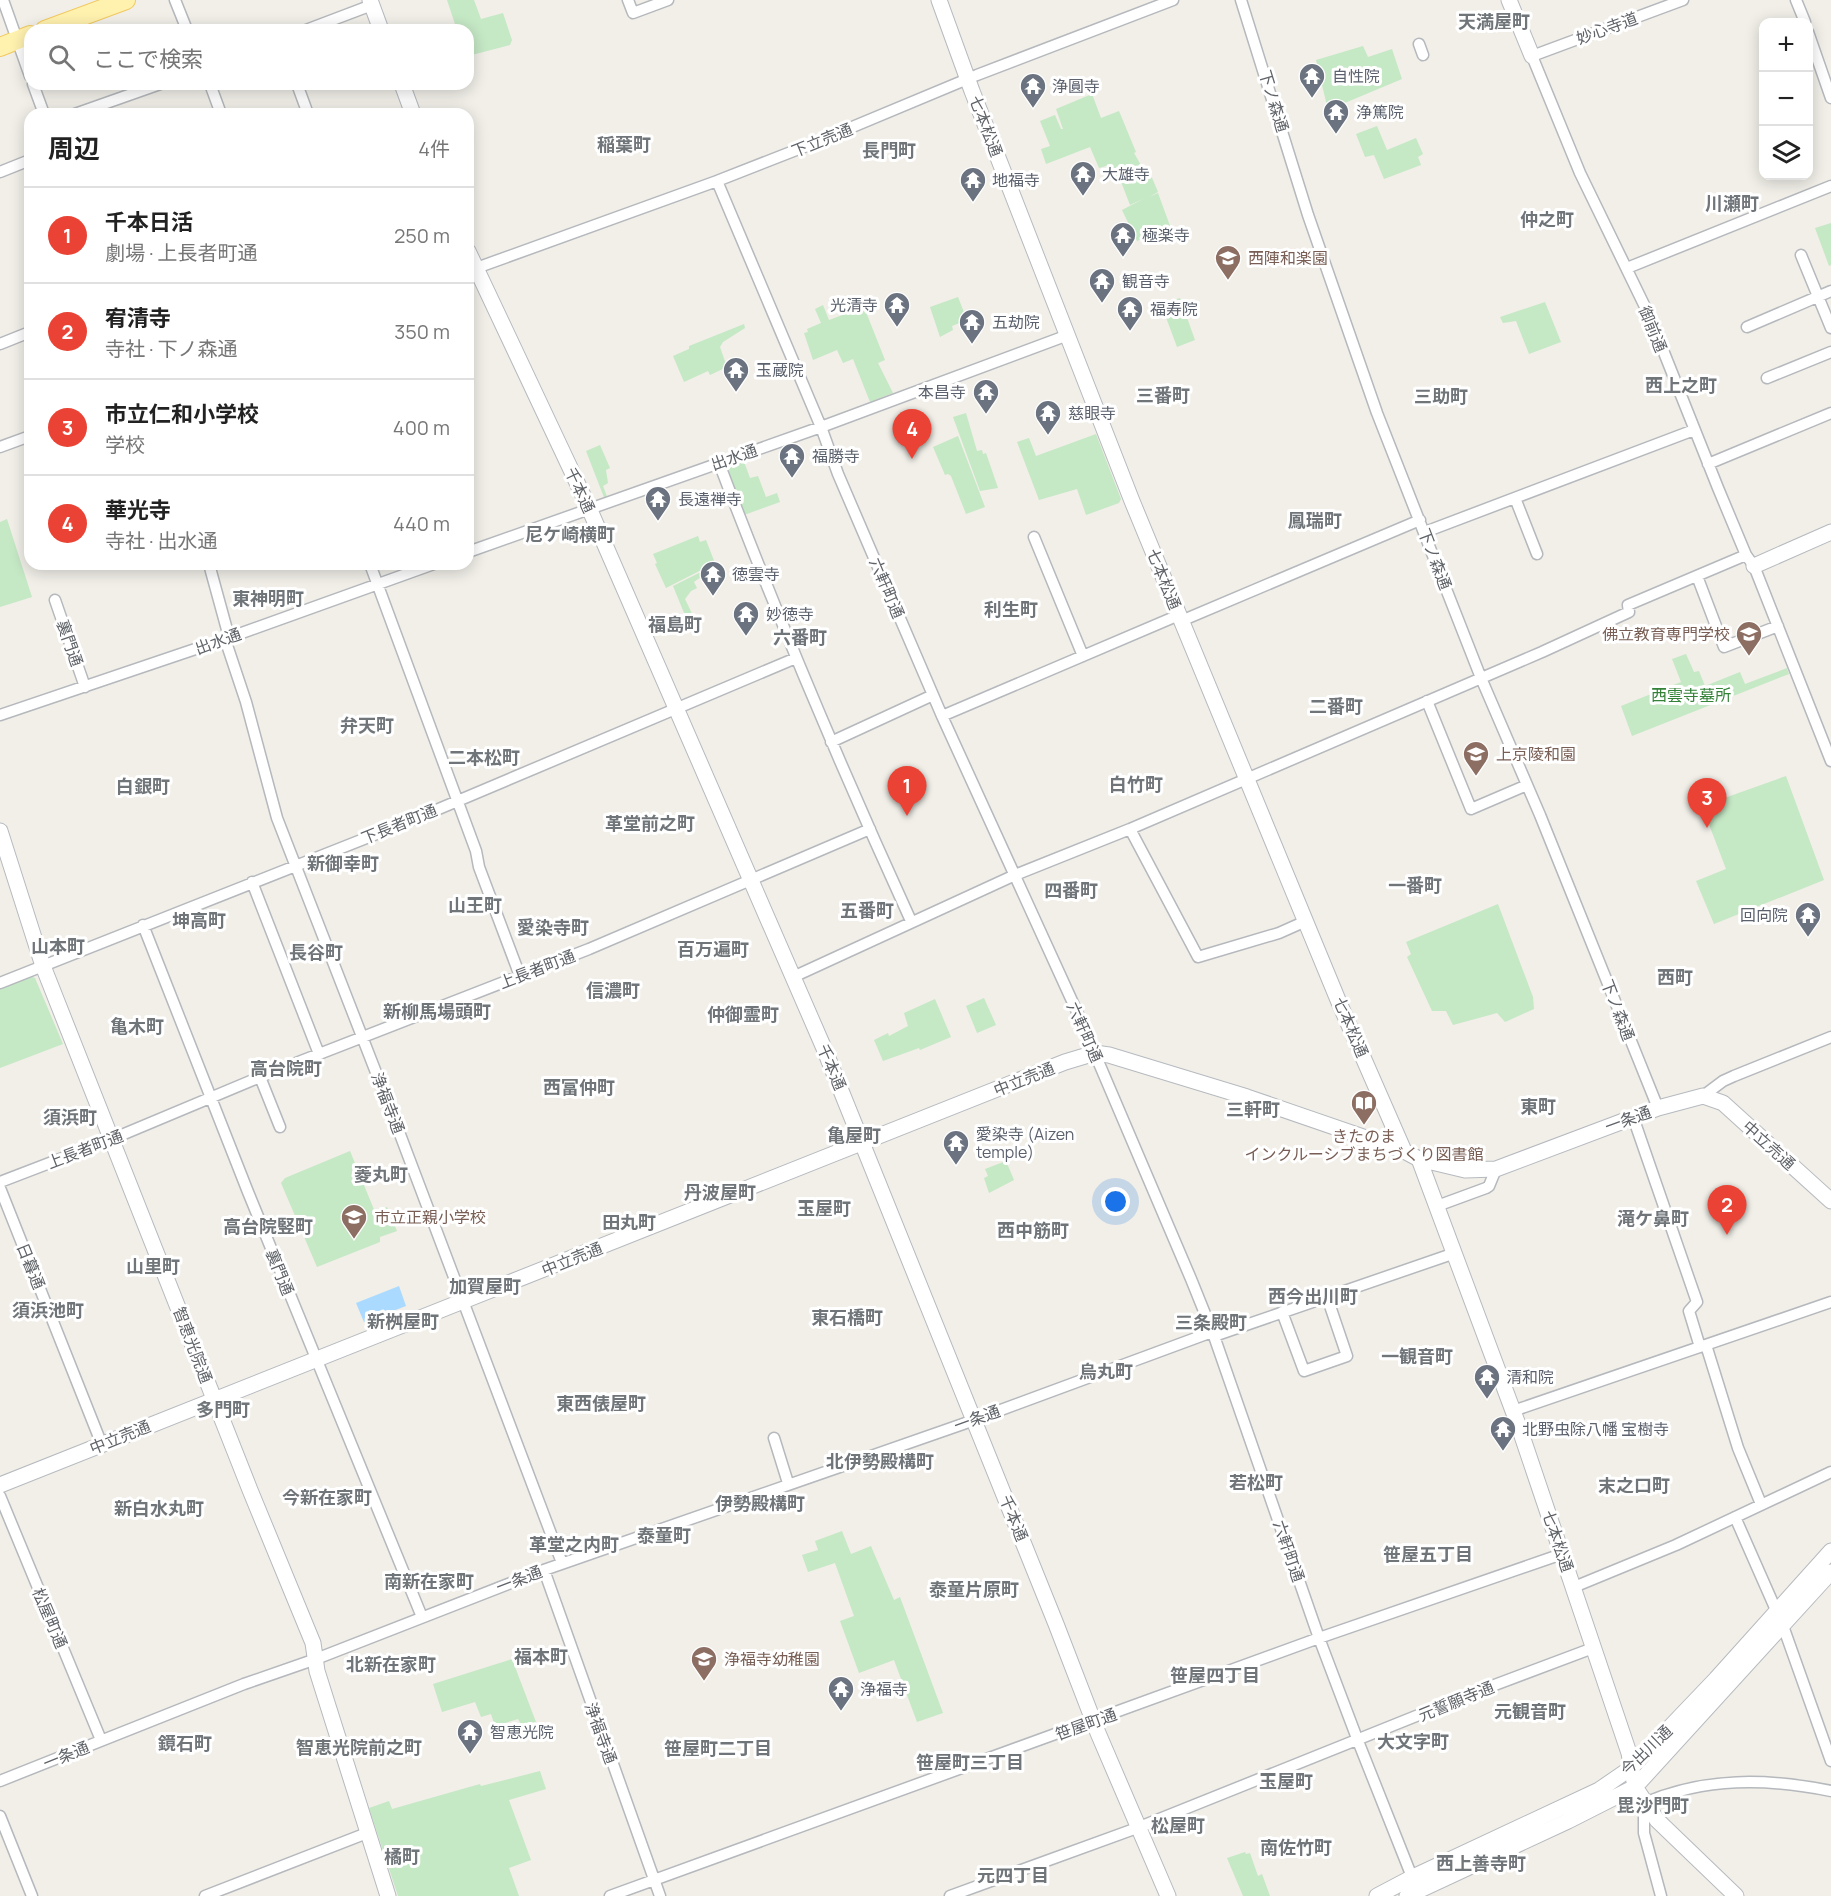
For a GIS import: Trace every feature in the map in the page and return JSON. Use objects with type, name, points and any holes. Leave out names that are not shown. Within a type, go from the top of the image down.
[{"type":"main road","points":[[61,24],[126,0]]},
{"type":"street","points":[[3,0],[24,61]]},
{"type":"street","points":[[175,0],[185,24]]},
{"type":"street","points":[[628,0],[633,13],[668,0]]},
{"type":"street","name":"七本松通","points":[[939,0],[1180,618],[1404,1152]]},
{"type":"street","name":"下立売通","points":[[474,269],[814,144],[968,79],[1173,0]]},
{"type":"street","name":"下ノ森通","points":[[1241,0],[1308,215],[1377,413],[1481,678],[1527,785],[1658,1108]]},
{"type":"street","name":"御前通","points":[[1509,0],[1576,162],[1652,322],[1707,464],[1778,626],[1831,761]]},
{"type":"street","name":"妙心寺道","points":[[1532,56],[1683,0]]},
{"type":"street","points":[[1796,0],[1803,18]]},
{"type":"street","points":[[320,24],[371,3],[379,24]]},
{"type":"street","points":[[1813,45],[1831,98]]},
{"type":"street","points":[[35,90],[42,108]]},
{"type":"street","points":[[92,108],[143,90]]},
{"type":"street","points":[[212,90],[219,108]]},
{"type":"street","points":[[299,90],[306,108]]},
{"type":"street","points":[[404,90],[411,108]]},
{"type":"street","points":[[0,172],[24,162]]},
{"type":"street","name":"六軒町通","points":[[717,181],[821,427],[838,474],[942,716],[1095,1053],[1213,1334],[1319,1638],[1414,1890]]},
{"type":"street","points":[[1627,268],[1831,186]]},
{"type":"street","points":[[1801,255],[1831,328]]},
{"type":"street","name":"千本通","points":[[474,274],[589,508],[752,880],[864,1143],[1093,1722],[1168,1896]]},
{"type":"street","points":[[1747,327],[1831,291]]},
{"type":"street","points":[[0,344],[24,335]]},
{"type":"street","name":"出水通","points":[[474,550],[821,427],[1068,335]]},
{"type":"street","points":[[1767,378],[1831,352]]},
{"type":"street","points":[[1707,464],[1831,413]]},
{"type":"street","points":[[1425,532],[1694,430]]},
{"type":"street","points":[[0,447],[24,438]]},
{"type":"street","points":[[719,462],[796,658],[911,921]]},
{"type":"street","points":[[1515,498],[1537,554]]},
{"type":"street","points":[[942,716],[1083,656],[1420,520]]},
{"type":"street","points":[[793,977],[1015,875],[1130,829],[1481,678],[1629,612],[1628,605],[1697,576],[1750,561],[1831,532]]},
{"type":"street","points":[[1034,537],[1083,656]]},
{"type":"street","name":"浄福寺通","points":[[210,570],[277,818],[562,1563]]},
{"type":"street","points":[[372,570],[520,976]]},
{"type":"street","name":"出水通","points":[[0,715],[227,638],[417,570]]},
{"type":"street","points":[[1697,576],[1724,647],[1778,626]]},
{"type":"street","name":"裏門通","points":[[55,600],[85,687]]},
{"type":"street","name":"下長者町通","points":[[0,983],[457,801],[796,658]]},
{"type":"street","points":[[831,741],[933,695]]},
{"type":"street","points":[[1427,701],[1471,809],[1527,785]]},
{"type":"street","name":"上長者町通","points":[[0,1182],[112,1139],[260,1077],[520,976],[870,829]]},
{"type":"street","points":[[1130,829],[1198,957],[1279,933],[1306,921]]},
{"type":"street","name":"智恵光院通","points":[[0,831],[42,966],[214,1400],[313,1642],[316,1671],[388,1896]]},
{"type":"street","points":[[252,882],[319,1054]]},
{"type":"street","name":"裏門通","points":[[143,925],[315,1359],[422,1617]]},
{"type":"street","name":"一条通","points":[[1419,1159],[1465,1170],[1496,1169],[1658,1108],[1703,1096],[1723,1081],[1831,1037]]},
{"type":"street","name":"中立売通","points":[[0,1485],[1065,1062],[1095,1053],[1109,1055],[1247,1097],[1419,1159]]},
{"type":"street","points":[[260,1077],[280,1127]]},
{"type":"street","name":"中立売通","points":[[1703,1096],[1723,1103],[1831,1201]]},
{"type":"street","points":[[1633,1117],[1697,1302],[1689,1311],[1738,1448],[1761,1504]]},
{"type":"street","name":"七本松通","points":[[1419,1159],[1513,1411],[1574,1587],[1629,1753],[1635,1787],[1657,1820],[1736,1896]]},
{"type":"street","points":[[1437,1206],[1486,1188],[1496,1169]]},
{"type":"street","name":"日暮通","points":[[0,1188],[102,1445]]},
{"type":"street","name":"一条通","points":[[0,1781],[244,1684],[316,1659],[562,1563],[974,1420],[1213,1334],[1455,1253]]},
{"type":"street","points":[[1282,1312],[1304,1371],[1347,1356],[1327,1297]]},
{"type":"street","points":[[1513,1411],[1831,1302]]},
{"type":"street","points":[[774,1438],[788,1483]]},
{"type":"street","points":[[1574,1587],[1676,1545],[1831,1472]]},
{"type":"street","name":"松屋町通","points":[[0,1496],[101,1740]]},
{"type":"street","points":[[1735,1517],[1780,1619],[1831,1761]]},
{"type":"street","name":"今出川通","points":[[1377,1896],[1414,1890],[1568,1821],[1635,1787],[1780,1619],[1831,1551]]},
{"type":"street","name":"笹屋町通","points":[[610,1896],[1319,1638],[1562,1554]]},
{"type":"street","name":"浄福寺通","points":[[543,1570],[660,1896]]},
{"type":"street","name":"今出川通","points":[[1414,1890],[1599,1790],[1631,1768],[1780,1619],[1831,1572]]},
{"type":"street","name":"元誓願寺通","points":[[950,1896],[1137,1828],[1526,1672],[1593,1648]]},
{"type":"street","points":[[1661,1896],[1644,1833],[1644,1803],[1660,1796],[1723,1782],[1791,1783],[1831,1791]]},
{"type":"street","points":[[0,1816],[32,1896]]},
{"type":"street","points":[[204,1896],[367,1833]]},
{"type":"green space","points":[[447,0],[474,0],[481,19],[503,13],[512,40],[510,45],[474,54],[474,24],[455,24]]},
{"type":"green space","points":[[1363,46],[1368,57],[1392,49],[1402,79],[1328,110],[1316,60]]},
{"type":"green space","points":[[1092,94],[1101,118],[1119,111],[1136,152],[1134,153],[1142,167],[1150,173],[1158,192],[1149,197],[1158,193],[1173,234],[1147,243],[1144,238],[1137,241],[1122,210],[1145,198],[1130,205],[1120,179],[1113,181],[1106,166],[1099,168],[1090,147],[1046,164],[1041,149],[1050,146],[1040,121],[1055,115],[1063,129],[1056,109]]},
{"type":"green space","points":[[1377,126],[1387,150],[1416,138],[1423,154],[1418,157],[1421,165],[1384,179],[1374,155],[1365,157],[1356,134]]},
{"type":"green space","points":[[1831,223],[1831,265],[1829,266],[1815,228]]},
{"type":"green space","points":[[958,297],[967,320],[952,326],[953,330],[940,337],[930,307]]},
{"type":"green space","points":[[1180,298],[1195,340],[1177,347],[1161,304]]},
{"type":"green space","points":[[1545,302],[1561,342],[1529,354],[1516,321],[1503,323],[1500,317]]},
{"type":"green space","points":[[823,305],[829,320],[864,307],[885,360],[878,363],[893,393],[870,402],[853,359],[843,363],[837,350],[813,360],[804,333],[808,332],[807,329],[821,323],[815,309]]},
{"type":"green space","points":[[744,324],[745,328],[723,342],[720,347],[727,367],[710,375],[708,371],[684,382],[673,356],[689,349],[689,346]]},
{"type":"green space","points":[[966,413],[977,451],[982,450],[983,454],[986,453],[998,488],[980,491],[953,417]]},
{"type":"green space","points":[[1096,434],[1121,499],[1119,503],[1086,515],[1077,489],[1039,500],[1017,442],[1029,438],[1036,456]]},
{"type":"green space","points":[[958,436],[985,507],[966,514],[951,476],[945,475],[933,447]]},
{"type":"green space","points":[[600,445],[610,468],[606,470],[608,483],[603,486],[608,499],[605,500],[586,451]]},
{"type":"green space","points":[[743,459],[750,478],[758,476],[766,497],[777,493],[780,502],[744,515],[726,466]]},
{"type":"green space","points":[[7,519],[32,597],[0,607],[0,522]]},
{"type":"green space","points":[[698,536],[700,542],[706,540],[715,563],[666,588],[653,554]]},
{"type":"green space","points":[[703,571],[705,574],[694,582],[697,588],[691,591],[685,599],[698,626],[691,630],[673,586]]},
{"type":"green space","name":"西雲寺墓所","points":[[1686,654],[1694,672],[1699,671],[1705,686],[1740,672],[1745,684],[1787,668],[1789,674],[1632,736],[1621,706],[1681,682],[1672,659]]},
{"type":"green space","points":[[1786,776],[1824,880],[1714,924],[1696,881],[1726,869],[1702,806]]},
{"type":"green space","points":[[1498,904],[1533,997],[1534,1009],[1505,1022],[1497,1013],[1453,1025],[1446,1011],[1432,1011],[1407,957],[1411,954],[1406,942]]},
{"type":"green space","points":[[30,976],[35,978],[63,1044],[0,1068],[0,988]]},
{"type":"green space","points":[[984,998],[996,1025],[977,1033],[966,1006]]},
{"type":"green space","points":[[935,999],[951,1037],[920,1050],[919,1048],[883,1061],[874,1040],[888,1033],[889,1036],[908,1026],[904,1013]]},
{"type":"green space","points":[[350,1151],[375,1212],[387,1207],[397,1231],[380,1237],[380,1242],[317,1267],[281,1183],[285,1178]]},
{"type":"green space","points":[[1006,1161],[1014,1180],[989,1193],[984,1178],[988,1176],[985,1169]]},
{"type":"green space","points":[[842,1531],[851,1554],[871,1546],[894,1600],[900,1597],[943,1713],[917,1722],[894,1660],[859,1673],[840,1621],[854,1616],[835,1563],[808,1572],[802,1555],[818,1550],[815,1541]]},
{"type":"green space","points":[[512,1659],[536,1722],[522,1726],[518,1719],[495,1726],[491,1714],[481,1717],[475,1702],[442,1712],[433,1684]]},
{"type":"green space","points":[[540,1771],[546,1789],[509,1800],[531,1860],[509,1868],[519,1896],[398,1896],[369,1808],[389,1801],[392,1809],[480,1784],[481,1786]]},
{"type":"green space","points":[[1245,1852],[1250,1853],[1258,1876],[1262,1874],[1270,1896],[1243,1896],[1227,1858]]},
{"type":"water","points":[[399,1286],[406,1306],[364,1322],[356,1303]]},
{"type":"place","name":"自性院","points":[[1312,99]]},
{"type":"place","name":"浄圓寺","points":[[1033,109]]},
{"type":"place","name":"浄篤院","points":[[1336,135]]},
{"type":"place","name":"大雄寺","points":[[1083,197]]},
{"type":"place","name":"地福寺","points":[[973,203]]},
{"type":"place","name":"極楽寺","points":[[1123,258]]},
{"type":"place","name":"西陣和楽園","points":[[1228,281]]},
{"type":"place","name":"観音寺","points":[[1102,304]]},
{"type":"place","name":"光清寺","points":[[897,328]]},
{"type":"place","name":"福寿院","points":[[1130,332]]},
{"type":"place","name":"五劫院","points":[[972,345]]},
{"type":"place","name":"玉蔵院","points":[[736,393]]},
{"type":"place","name":"本昌寺","points":[[986,415]]},
{"type":"place","name":"慈眼寺","points":[[1048,436]]},
{"type":"place","name":"華光寺","points":[[912,459]]},
{"type":"place","name":"福勝寺","points":[[792,479]]},
{"type":"place","name":"長遠禅寺","points":[[658,522]]},
{"type":"place","name":"徳雲寺","points":[[713,597]]},
{"type":"place","name":"妙徳寺","points":[[746,637]]},
{"type":"place","name":"佛立教育専門学校","points":[[1749,657]]},
{"type":"place","name":"上京陵和園","points":[[1476,777]]},
{"type":"place","name":"千本日活","points":[[907,816]]},
{"type":"place","name":"市立仁和小学校","points":[[1707,828]]},
{"type":"place","name":"回向院","points":[[1808,938]]},
{"type":"place","name":"きたのま インクルーシブまちづくり図書館","points":[[1364,1126]]},
{"type":"place","name":"愛染寺 (Aizen temple)","points":[[956,1166]]},
{"type":"place","name":"宥清寺","points":[[1727,1235]]},
{"type":"place","name":"市立正親小学校","points":[[354,1240]]},
{"type":"place","name":"清和院","points":[[1487,1400]]},
{"type":"place","name":"北野虫除八幡 宝樹寺","points":[[1503,1452]]},
{"type":"place","name":"浄福寺幼稚園","points":[[704,1682]]},
{"type":"place","name":"浄福寺","points":[[841,1712]]},
{"type":"place","name":"智恵光院","points":[[470,1755]]},
{"type":"district","name":"天満屋町","points":[[1494,22]]},
{"type":"district","name":"稲葉町","points":[[624,145]]},
{"type":"district","name":"長門町","points":[[889,151]]},
{"type":"district","name":"川瀬町","points":[[1732,204]]},
{"type":"district","name":"仲之町","points":[[1547,220]]},
{"type":"district","name":"西上之町","points":[[1681,386]]},
{"type":"district","name":"三番町","points":[[1163,396]]},
{"type":"district","name":"三助町","points":[[1441,397]]},
{"type":"district","name":"鳳瑞町","points":[[1315,521]]},
{"type":"district","name":"尼ケ崎横町","points":[[570,535]]},
{"type":"district","name":"東神明町","points":[[268,599]]},
{"type":"district","name":"利生町","points":[[1011,610]]},
{"type":"district","name":"福島町","points":[[675,625]]},
{"type":"district","name":"六番町","points":[[800,638]]},
{"type":"district","name":"二番町","points":[[1336,707]]},
{"type":"district","name":"弁天町","points":[[367,726]]},
{"type":"district","name":"二本松町","points":[[484,758]]},
{"type":"district","name":"白竹町","points":[[1136,785]]},
{"type":"district","name":"白銀町","points":[[143,787]]},
{"type":"district","name":"革堂前之町","points":[[650,824]]},
{"type":"district","name":"新御幸町","points":[[343,864]]},
{"type":"district","name":"一番町","points":[[1415,886]]},
{"type":"district","name":"四番町","points":[[1071,891]]},
{"type":"district","name":"山王町","points":[[475,906]]},
{"type":"district","name":"五番町","points":[[867,911]]},
{"type":"district","name":"坤高町","points":[[199,921]]},
{"type":"district","name":"愛染寺町","points":[[553,928]]},
{"type":"district","name":"山本町","points":[[58,947]]},
{"type":"district","name":"百万遍町","points":[[713,950]]},
{"type":"district","name":"長谷町","points":[[316,953]]},
{"type":"district","name":"西町","points":[[1675,978]]},
{"type":"district","name":"信濃町","points":[[613,991]]},
{"type":"district","name":"新柳馬場頭町","points":[[437,1012]]},
{"type":"district","name":"仲御霊町","points":[[743,1015]]},
{"type":"district","name":"亀木町","points":[[137,1027]]},
{"type":"district","name":"高台院町","points":[[286,1069]]},
{"type":"district","name":"西富仲町","points":[[579,1088]]},
{"type":"district","name":"東町","points":[[1538,1107]]},
{"type":"district","name":"三軒町","points":[[1253,1110]]},
{"type":"district","name":"須浜町","points":[[70,1118]]},
{"type":"district","name":"亀屋町","points":[[854,1136]]},
{"type":"district","name":"菱丸町","points":[[381,1175]]},
{"type":"district","name":"丹波屋町","points":[[720,1193]]},
{"type":"district","name":"玉屋町","points":[[824,1209]]},
{"type":"district","name":"滝ケ鼻町","points":[[1653,1219]]},
{"type":"district","name":"田丸町","points":[[629,1223]]},
{"type":"district","name":"高台院竪町","points":[[268,1227]]},
{"type":"district","name":"西中筋町","points":[[1033,1231]]},
{"type":"district","name":"山里町","points":[[153,1267]]},
{"type":"district","name":"加賀屋町","points":[[485,1287]]},
{"type":"district","name":"西今出川町","points":[[1313,1297]]},
{"type":"district","name":"須浜池町","points":[[48,1311]]},
{"type":"district","name":"東石橋町","points":[[847,1318]]},
{"type":"district","name":"新桝屋町","points":[[403,1322]]},
{"type":"district","name":"三条殿町","points":[[1211,1323]]},
{"type":"district","name":"一観音町","points":[[1417,1357]]},
{"type":"district","name":"烏丸町","points":[[1106,1372]]},
{"type":"district","name":"東西俵屋町","points":[[601,1404]]},
{"type":"district","name":"多門町","points":[[223,1410]]},
{"type":"district","name":"北伊勢殿構町","points":[[880,1462]]},
{"type":"district","name":"若松町","points":[[1256,1483]]},
{"type":"district","name":"末之口町","points":[[1634,1486]]},
{"type":"district","name":"今新在家町","points":[[327,1498]]},
{"type":"district","name":"伊勢殿構町","points":[[760,1504]]},
{"type":"district","name":"新白水丸町","points":[[159,1509]]},
{"type":"district","name":"泰童町","points":[[664,1536]]},
{"type":"district","name":"革堂之内町","points":[[574,1545]]},
{"type":"district","name":"笹屋五丁目","points":[[1428,1555]]},
{"type":"district","name":"南新在家町","points":[[429,1582]]},
{"type":"district","name":"泰童片原町","points":[[974,1590]]},
{"type":"district","name":"福本町","points":[[541,1657]]},
{"type":"district","name":"北新在家町","points":[[391,1665]]},
{"type":"district","name":"笹屋四丁目","points":[[1215,1676]]},
{"type":"district","name":"元観音町","points":[[1530,1712]]},
{"type":"district","name":"大文字町","points":[[1413,1742]]},
{"type":"district","name":"鏡石町","points":[[185,1744]]},
{"type":"district","name":"智恵光院前之町","points":[[359,1748]]},
{"type":"district","name":"笹屋町二丁目","points":[[718,1749]]},
{"type":"district","name":"笹屋町三丁目","points":[[970,1763]]},
{"type":"district","name":"玉屋町","points":[[1286,1782]]},
{"type":"district","name":"毘沙門町","points":[[1653,1806]]},
{"type":"district","name":"松屋町","points":[[1178,1826]]},
{"type":"district","name":"南佐竹町","points":[[1296,1848]]},
{"type":"district","name":"橘町","points":[[402,1857]]},
{"type":"district","name":"西上善寺町","points":[[1481,1864]]},
{"type":"district","name":"元四丁目","points":[[1013,1876]]}]
